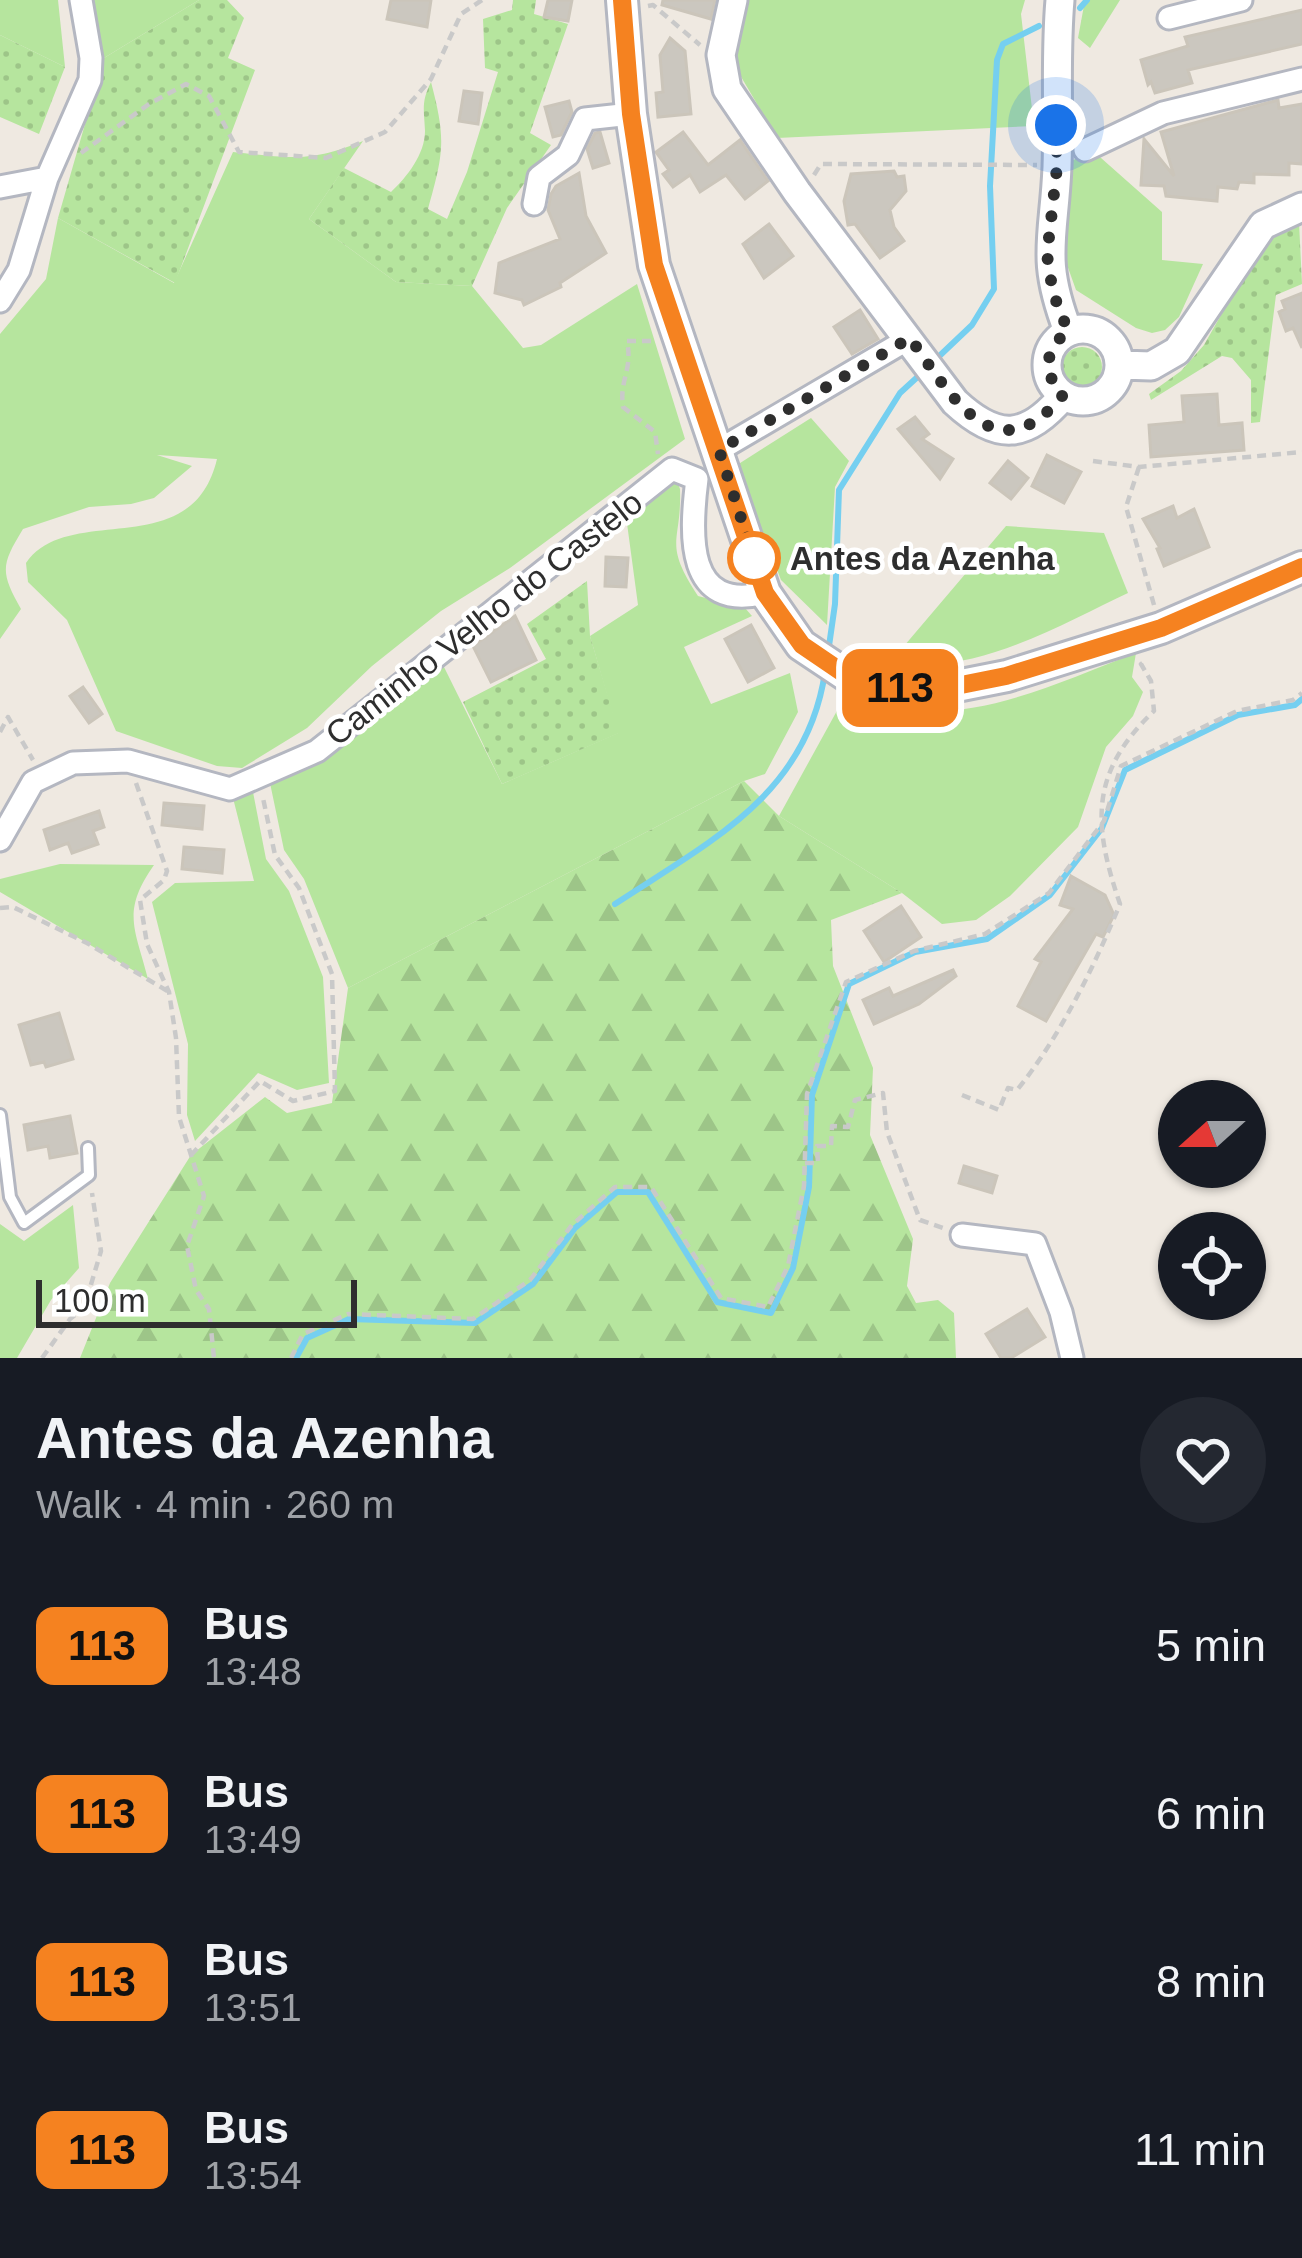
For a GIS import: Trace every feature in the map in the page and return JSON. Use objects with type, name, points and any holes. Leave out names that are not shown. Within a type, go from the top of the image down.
[{"type":"main road","points":[[622,0],[631,114],[654,265],[765,593],[802,645],[852,679],[926,692],[1006,676],[1161,628],[1302,567]]},
{"type":"street","points":[[0,301],[19,270],[47,178],[90,80],[81,0]]},
{"type":"street","points":[[733,0],[721,55],[727,89],[797,192],[955,402],[978,424],[1010,432],[1031,426],[1063,395]]},
{"type":"street","points":[[1060,0],[1047,255],[1053,293],[1068,331]]},
{"type":"street","points":[[1169,19],[1241,0]]},
{"type":"street","points":[[1085,150],[1163,113],[1302,79]]},
{"type":"street","points":[[534,204],[539,177],[568,155],[586,119],[631,114]]},
{"type":"street","points":[[0,187],[47,178]]},
{"type":"street","points":[[1121,365],[1151,366],[1177,351],[1263,225],[1302,207]]},
{"type":"street","points":[[1068,331],[1095,331],[1107,338],[1121,365],[1113,388],[1089,402],[1063,395],[1052,384],[1047,369],[1048,354],[1068,331]]},
{"type":"street","points":[[719,450],[910,338]]},
{"type":"street","name":"Caminho Velho do Castelo","points":[[43,776],[74,763],[128,761],[230,789],[317,751],[672,469],[697,478],[695,551],[703,576],[717,591],[738,600],[765,593]]},
{"type":"street","points":[[0,840],[33,782],[43,776]]},
{"type":"street","points":[[962,1235],[1035,1244],[1061,1312],[1072,1358]]},
{"type":"lane","points":[[0,1114],[10,1197],[24,1223],[89,1175],[88,1148]]},
{"type":"path","points":[[47,178],[118,125],[186,84],[209,96],[239,152],[326,158],[385,132],[413,104],[431,79],[461,14],[482,0]]},
{"type":"path","points":[[653,5],[710,53],[721,55]]},
{"type":"path","points":[[797,192],[821,164],[1048,166]]},
{"type":"path","points":[[652,341],[627,341],[632,363],[620,389],[623,407],[655,432],[662,478]]},
{"type":"path","points":[[1093,461],[1139,467],[1302,452]]},
{"type":"path","points":[[1139,467],[1126,507],[1161,628]]},
{"type":"path","points":[[1104,821],[1099,813],[1100,796],[1132,732],[1154,711],[1151,681],[1141,664],[1149,659]]},
{"type":"path","points":[[962,1095],[999,1109],[1008,1088],[1016,1090],[1035,1068],[1105,941],[1120,904],[1103,855],[1104,821],[1121,766],[1237,711],[1293,700],[1302,693]]},
{"type":"path","points":[[0,732],[8,717],[43,776]]},
{"type":"path","points":[[128,761],[166,871],[164,880],[140,900],[147,944],[169,992],[179,1117],[204,1196],[187,1246],[196,1290],[208,1310],[214,1358]]},
{"type":"path","points":[[191,1156],[260,1081],[293,1101],[335,1091],[332,974],[299,888],[275,855],[260,776]]},
{"type":"path","points":[[291,1358],[303,1334],[348,1314],[473,1318],[530,1280],[572,1225],[615,1186],[651,1187],[721,1298],[768,1307],[788,1266],[804,1186],[807,1094],[847,982],[914,950],[985,934],[1049,893],[1104,821]]},
{"type":"path","points":[[0,908],[13,907],[87,943],[169,992]]},
{"type":"path","points":[[805,1163],[818,1163],[817,1146],[831,1147],[832,1126],[848,1127],[855,1100],[883,1093],[887,1132],[920,1220],[962,1235]]},
{"type":"path","points":[[42,1358],[70,1319],[84,1308],[101,1251],[89,1175]]},
{"type":"green space","points":[[0,0],[58,0],[65,67],[0,35]]},
{"type":"green space","points":[[91,0],[199,0],[104,58]]},
{"type":"green space","points":[[199,0],[227,0],[244,18],[228,58],[255,70],[175,283],[58,218],[104,58]]},
{"type":"green space","points":[[513,0],[536,0],[534,14],[568,24],[530,133],[551,145],[507,208],[472,286],[396,282],[309,219],[344,168],[391,192],[403,179],[422,148],[424,100],[431,82],[441,146],[428,209],[447,219],[498,72],[485,68],[483,19],[512,10]]},
{"type":"green space","points":[[742,0],[1025,0],[1021,14],[1034,126],[777,138],[730,58]]},
{"type":"green space","points":[[1085,0],[1120,0],[1090,48],[1078,38]]},
{"type":"green space","points":[[0,35],[65,67],[39,134],[0,117]]},
{"type":"green space","points":[[363,141],[309,219],[396,282],[472,286],[523,348],[541,345],[637,284],[685,439],[510,568],[441,611],[372,666],[307,728],[242,768],[217,766],[116,731],[67,620],[28,582],[26,563],[46,545],[70,536],[157,522],[183,511],[203,491],[217,459],[157,455],[192,466],[154,498],[89,507],[23,529],[6,569],[21,609],[0,639],[0,334],[46,279],[58,218],[174,283],[233,152],[299,157]]},
{"type":"green space","points":[[1092,150],[1162,212],[1162,260],[1203,264],[1179,317],[1165,330],[1152,333],[1136,328],[1076,290],[1063,236],[1068,163]]},
{"type":"green space","points":[[1299,222],[1302,284],[1276,295],[1260,422],[1251,423],[1251,380],[1232,358],[1222,356],[1151,400],[1149,394],[1181,371],[1204,345],[1268,232]]},
{"type":"green space","points":[[1082,347],[1096,353],[1102,367],[1096,381],[1082,387],[1068,381],[1062,367],[1068,353]]},
{"type":"green space","points":[[811,418],[849,461],[835,487],[827,625],[781,580],[737,465]]},
{"type":"green space","points":[[670,479],[680,489],[676,542],[687,578],[698,596],[745,608],[752,616],[684,647],[711,704],[790,673],[798,712],[765,774],[348,988],[304,879],[284,850],[270,783],[442,663],[502,784],[618,733],[590,636],[638,605],[626,516]]},
{"type":"green space","points":[[1006,526],[1104,533],[1128,593],[982,656],[951,663],[893,659]]},
{"type":"green space","points":[[587,581],[590,636],[619,733],[502,784],[463,702],[546,659],[527,624]]},
{"type":"green space","points":[[1136,653],[1132,677],[1143,692],[1133,716],[1106,747],[1078,827],[1010,896],[976,920],[942,924],[902,893],[779,816],[844,698],[921,712],[958,710],[1029,694]]},
{"type":"green space","points":[[744,781],[779,816],[902,893],[831,920],[833,966],[873,1068],[870,1135],[913,1239],[907,1286],[916,1303],[938,1300],[954,1313],[956,1358],[80,1358],[110,1283],[191,1155],[265,1097],[287,1113],[332,1103],[348,988]]},
{"type":"green space","points":[[252,787],[266,859],[289,891],[323,977],[329,1083],[297,1090],[258,1073],[195,1141],[187,1115],[188,1044],[152,902],[175,883],[254,881],[233,798]]},
{"type":"green space","points":[[60,864],[154,865],[134,908],[135,933],[148,979],[0,892],[0,879]]},
{"type":"green space","points":[[73,1205],[79,1268],[51,1300],[17,1358],[0,1358],[0,1224],[24,1241]]},
{"type":"building","points":[[391,0],[431,0],[427,27],[387,19]]},
{"type":"building","points":[[548,0],[572,0],[568,21],[544,17]]},
{"type":"building","points":[[663,0],[715,0],[711,19],[662,5]]},
{"type":"building","points":[[1302,10],[1302,44],[1188,70],[1192,83],[1155,93],[1151,82],[1148,85],[1141,60],[1188,46],[1185,37]]},
{"type":"building","points":[[670,38],[685,51],[691,114],[658,117],[656,93],[663,92],[660,55]]},
{"type":"building","points":[[464,91],[482,93],[478,124],[459,121]]},
{"type":"building","points":[[1278,100],[1279,108],[1302,104],[1302,164],[1289,163],[1289,175],[1254,174],[1254,183],[1239,182],[1237,189],[1218,187],[1217,201],[1166,196],[1164,186],[1141,185],[1144,139],[1174,176],[1161,132]]},
{"type":"building","points":[[569,101],[572,112],[561,135],[553,137],[545,107]]},
{"type":"building","points":[[600,132],[609,163],[593,168],[587,149]]},
{"type":"building","points":[[683,132],[708,165],[740,140],[768,181],[745,199],[726,175],[700,192],[690,175],[673,187],[663,174],[669,170],[656,152]]},
{"type":"building","points":[[894,171],[897,177],[904,176],[906,191],[890,210],[904,241],[880,258],[855,224],[848,225],[844,201],[851,174]]},
{"type":"building","points":[[579,173],[586,216],[606,253],[560,283],[561,287],[524,305],[522,300],[495,293],[499,263],[560,239],[548,210],[551,194]]},
{"type":"building","points":[[769,224],[793,256],[764,278],[743,244]]},
{"type":"building","points":[[1302,293],[1302,348],[1293,328],[1286,331],[1279,312],[1285,309],[1282,301]]},
{"type":"building","points":[[860,310],[878,339],[852,354],[834,327]]},
{"type":"building","points":[[1217,394],[1219,425],[1242,423],[1244,450],[1151,457],[1149,425],[1184,422],[1182,396]]},
{"type":"building","points":[[915,417],[929,434],[922,439],[953,459],[940,479],[898,429]]},
{"type":"building","points":[[1047,455],[1081,472],[1064,503],[1032,486]]},
{"type":"building","points":[[1008,461],[1028,478],[1011,499],[990,483]]},
{"type":"building","points":[[1173,506],[1177,518],[1194,509],[1209,547],[1164,566],[1160,548],[1143,519]]},
{"type":"building","points":[[606,557],[628,558],[626,587],[605,586]]},
{"type":"building","points":[[515,616],[536,660],[491,682],[473,646]]},
{"type":"building","points":[[751,625],[774,668],[748,682],[725,639]]},
{"type":"building","points":[[83,687],[102,714],[89,723],[70,696]]},
{"type":"building","points":[[164,803],[204,806],[202,829],[162,825]]},
{"type":"building","points":[[99,811],[104,827],[93,831],[98,844],[72,853],[68,843],[50,850],[44,830]]},
{"type":"building","points":[[184,847],[224,850],[222,873],[182,869]]},
{"type":"building","points":[[1071,876],[1105,895],[1114,915],[1103,937],[1096,934],[1046,1021],[1018,1006],[1041,962],[1035,959],[1073,909],[1060,905]]},
{"type":"building","points":[[901,906],[921,937],[884,962],[864,931]]},
{"type":"building","points":[[953,970],[956,976],[919,1004],[874,1024],[863,1000],[889,988],[893,996]]},
{"type":"building","points":[[59,1013],[73,1059],[46,1067],[44,1062],[31,1065],[19,1025]]},
{"type":"building","points":[[70,1116],[77,1153],[50,1158],[48,1146],[28,1150],[24,1125]]},
{"type":"building","points":[[964,1166],[997,1176],[992,1193],[959,1183]]},
{"type":"building","points":[[1027,1309],[1045,1337],[1011,1358],[1001,1358],[986,1334]]},
{"type":"waterway","points":[[1080,8],[1087,0]]},
{"type":"waterway","points":[[933,362],[972,325],[994,289],[990,186],[997,60],[1003,44],[1039,26]]},
{"type":"waterway","points":[[828,653],[835,604],[839,490],[900,393],[924,371]]},
{"type":"waterway","points":[[615,904],[718,836],[775,783],[815,715],[825,672]]},
{"type":"waterway","points":[[296,1358],[307,1338],[349,1319],[475,1323],[533,1284],[575,1228],[617,1192],[648,1192],[717,1302],[771,1313],[793,1268],[809,1187],[812,1095],[849,984],[915,952],[987,939],[1050,895],[1102,828],[1125,770],[1238,715],[1295,705],[1302,699]]},
{"type":"bus line","name":"113","points":[[622,0],[631,114],[654,265],[765,593],[802,645],[852,679],[926,692],[1006,676],[1161,628],[1302,567]]},
{"type":"place","name":"Antes da Azenha","points":[[754,558]]},
{"type":"route","points":[[754,558],[719,450],[910,338],[955,402],[978,424],[1010,432],[1031,426],[1063,395],[1052,384],[1047,369],[1048,354],[1068,331],[1053,293],[1047,255],[1057,167],[1056,125]]}]
